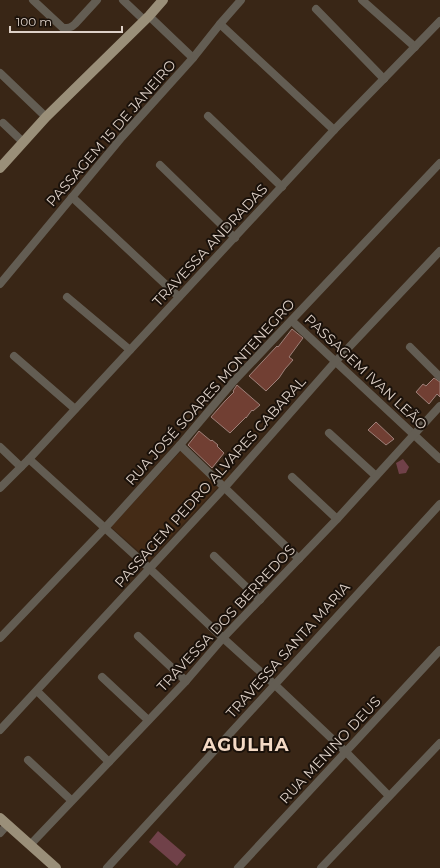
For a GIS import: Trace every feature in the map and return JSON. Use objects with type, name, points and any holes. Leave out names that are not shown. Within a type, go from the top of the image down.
[{"type":"main road","points":[[0,168],[46,117],[163,0]]},
{"type":"main road","points":[[4,822],[56,868]]},
{"type":"street","points":[[33,0],[63,28],[68,28],[76,24],[98,0]]},
{"type":"street","points":[[123,0],[193,58]]},
{"type":"street","name":"PASSAGEM 15 DE JANEIRO","points":[[0,284],[122,137],[193,58],[241,0]]},
{"type":"street","points":[[362,0],[415,47]]},
{"type":"street","points":[[316,9],[384,79]]},
{"type":"street","name":"TRAVESSA ANDRADAS","points":[[0,488],[29,459],[334,130],[440,21]]},
{"type":"street","points":[[220,24],[334,130]]},
{"type":"street","points":[[0,73],[46,117]]},
{"type":"street","points":[[208,116],[282,187]]},
{"type":"street","points":[[3,123],[23,142]]},
{"type":"street","name":"RUA JOSÉ SOARES MONTENEGRO","points":[[0,638],[105,528],[180,445],[234,381],[440,163]]},
{"type":"street","points":[[160,165],[235,238]]},
{"type":"street","points":[[72,198],[179,297]]},
{"type":"street","name":"PASSAGEM PEDRO ALVARES CABARAL","points":[[0,730],[225,488],[335,362],[440,252]]},
{"type":"street","points":[[68,296],[130,350]]},
{"type":"street","name":"PASSAGEM IVAN LEÃO","points":[[292,321],[440,459]]},
{"type":"street","points":[[410,347],[440,377]]},
{"type":"street","points":[[14,356],[75,409]]},
{"type":"street","name":"TRAVESSA DOS BERREDOS","points":[[30,845],[71,800],[186,681],[223,638],[299,559],[440,406]]},
{"type":"street","points":[[329,433],[376,476]]},
{"type":"street","points":[[180,445],[299,559]]},
{"type":"street","points":[[0,447],[21,467]]},
{"type":"street","points":[[29,459],[150,568],[223,638],[274,684],[346,752],[389,796]]},
{"type":"street","points":[[292,477],[336,519]]},
{"type":"street","name":"TRAVESSA SANTA MARIA","points":[[108,868],[274,684],[440,504]]},
{"type":"street","points":[[214,556],[260,600]]},
{"type":"street","points":[[138,636],[186,681]]},
{"type":"street","name":"RUA MENINO DEUS","points":[[238,868],[440,650]]},
{"type":"street","points":[[102,677],[148,720]]},
{"type":"street","points":[[37,691],[109,762]]},
{"type":"street","points":[[321,868],[440,743]]},
{"type":"street","points":[[28,760],[71,800]]},
{"type":"street","points":[[0,833],[4,822]]},
{"type":"shaded area","points":[[181,451],[218,487],[149,560],[111,527]]},
{"type":"shaded area","points":[[403,459],[409,467],[406,473],[399,474],[396,463]]},
{"type":"shaded area","points":[[223,466],[233,475],[225,484],[214,474]]},
{"type":"shaded area","points":[[158,831],[186,855],[177,866],[149,842]]},
{"type":"building","points":[[292,329],[303,338],[289,357],[293,360],[279,378],[266,391],[249,376],[277,346],[278,347]]},
{"type":"building","points":[[434,378],[440,382],[440,397],[437,394],[429,404],[416,392],[423,384],[426,386]]},
{"type":"building","points":[[237,385],[260,405],[253,411],[252,410],[230,433],[211,417],[234,392],[233,391]]},
{"type":"building","points":[[376,422],[394,439],[386,445],[368,430]]},
{"type":"building","points":[[199,431],[218,445],[217,446],[224,453],[212,468],[188,445]]},
{"type":"district","name":"AGULHA","points":[[246,745]]}]
